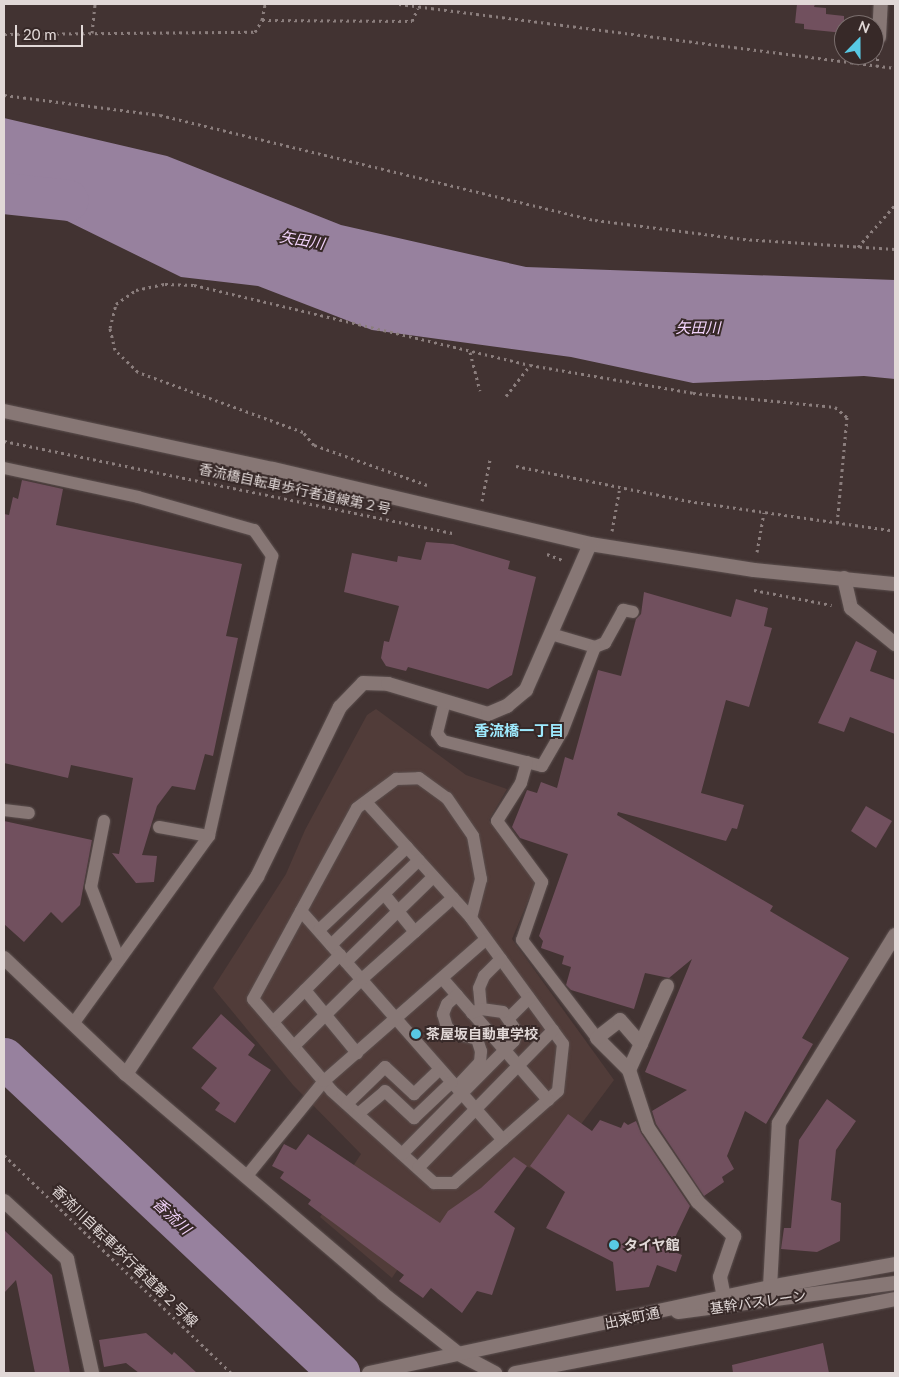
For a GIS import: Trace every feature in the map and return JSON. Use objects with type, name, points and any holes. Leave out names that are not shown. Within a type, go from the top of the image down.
[{"type":"street","points":[[4,411],[273,469],[590,544],[754,570],[895,584]]},
{"type":"street","points":[[126,1074],[257,877],[340,707],[363,683],[388,684],[488,714],[506,706],[526,690],[590,544]]},
{"type":"street","points":[[844,578],[851,608],[895,644]]},
{"type":"street","points":[[770,1287],[779,1123],[895,935]]},
{"type":"street","points":[[4,958],[126,1074],[382,1293],[459,1354],[495,1373]]},
{"type":"street","points":[[629,1070],[667,986]]},
{"type":"street","points":[[641,1044],[620,1020],[597,1038],[629,1070],[648,1128],[698,1202],[734,1236],[720,1277],[724,1297]]},
{"type":"street","points":[[4,1201],[66,1260],[92,1373]]},
{"type":"street","name":"出来町通","points":[[369,1373],[770,1287],[895,1264]]},
{"type":"street","name":"基幹バスレーン","points":[[620,1320],[895,1283]]},
{"type":"street","points":[[515,1373],[895,1299]]},
{"type":"lane","points":[[4,468],[138,497],[254,530],[272,556],[209,836],[73,1024]]},
{"type":"lane","points":[[551,634],[595,647],[605,643],[623,610],[633,612]]},
{"type":"lane","points":[[445,701],[437,733],[443,741],[542,766],[562,732],[595,647]]},
{"type":"lane","points":[[527,762],[521,783],[497,821],[542,882],[522,940],[597,1038]]},
{"type":"lane","points":[[366,802],[471,918],[563,1044],[558,1091],[454,1183],[434,1183],[324,1081],[254,999],[357,808],[396,779],[419,778],[446,798],[473,836],[481,879],[471,918]]},
{"type":"lane","points":[[4,810],[29,813]]},
{"type":"lane","points":[[104,821],[91,887],[119,960]]},
{"type":"lane","points":[[159,827],[209,836]]},
{"type":"lane","points":[[319,930],[407,847]]},
{"type":"lane","points":[[331,945],[419,860]]},
{"type":"lane","points":[[273,1022],[305,990],[398,911],[433,877]]},
{"type":"lane","points":[[384,894],[415,932]]},
{"type":"lane","points":[[294,1046],[362,980],[453,898]]},
{"type":"lane","points":[[302,911],[503,1140]]},
{"type":"lane","points":[[246,1177],[324,1081],[486,939]]},
{"type":"lane","points":[[477,1011],[479,988],[484,976],[500,959]]},
{"type":"lane","points":[[442,978],[457,995],[477,1011],[488,1030],[548,1100]]},
{"type":"lane","points":[[305,990],[357,1052]]},
{"type":"lane","points":[[457,995],[446,1004],[443,1014],[447,1027],[453,1033],[477,1039]]},
{"type":"lane","points":[[510,1017],[529,998]]},
{"type":"lane","points":[[358,1114],[385,1091],[414,1118],[506,1050],[514,1041],[517,1032],[510,1017],[503,1012],[477,1011]]},
{"type":"lane","points":[[477,1039],[488,1030]]},
{"type":"lane","points":[[418,1168],[553,1030]]},
{"type":"lane","points":[[402,1154],[480,1062],[481,1051],[477,1039]]},
{"type":"lane","points":[[347,1104],[384,1068],[414,1094],[440,1068]]},
{"type":"path","points":[[92,34],[94,4]]},
{"type":"path","points":[[4,34],[255,32],[262,20],[265,4]]},
{"type":"path","points":[[399,4],[418,8],[895,68]]},
{"type":"path","points":[[262,20],[412,21],[418,8]]},
{"type":"path","points":[[4,95],[160,115],[595,220],[717,236],[895,249]]},
{"type":"path","points":[[858,247],[895,205]]},
{"type":"path","points":[[432,486],[314,445],[303,432],[138,372],[115,350],[110,328],[116,304],[136,290],[165,284],[194,285],[530,365],[693,393],[834,407],[847,417],[838,525]]},
{"type":"path","points":[[470,352],[480,391]]},
{"type":"path","points":[[506,396],[530,365]]},
{"type":"path","name":"香流橋自転車歩行者道線第２号","points":[[4,440],[461,534]]},
{"type":"path","points":[[482,501],[490,460]]},
{"type":"path","points":[[516,466],[764,513],[838,525],[895,531]]},
{"type":"path","points":[[609,547],[620,487]]},
{"type":"path","points":[[474,499],[490,503]]},
{"type":"path","points":[[754,570],[764,513]]},
{"type":"path","points":[[539,550],[581,566]]},
{"type":"path","name":"香流川自転車歩行者道第２号線","points":[[4,1155],[231,1373]]},
{"type":"shaded area","name":"茶屋坂自動車学校","points":[[376,709],[466,775],[507,789],[489,820],[537,879],[512,939],[614,1080],[544,1174],[523,1165],[466,1251],[428,1223],[392,1278],[320,1217],[361,1154],[293,1085],[213,988],[286,874],[305,830],[367,715]]},
{"type":"water","name":"矢田川","points":[[4,118],[167,156],[341,225],[526,267],[895,280],[895,379],[864,376],[693,383],[571,357],[372,330],[258,286],[181,277],[4,190]]},
{"type":"building","points":[[797,4],[815,4],[814,7],[826,8],[826,14],[835,15],[834,32],[804,29],[804,24],[795,23]]},
{"type":"building","points":[[22,480],[63,489],[56,525],[242,564],[226,636],[238,638],[213,756],[205,754],[195,790],[172,786],[157,806],[142,855],[157,856],[154,882],[136,883],[112,853],[119,854],[133,778],[71,765],[68,778],[4,763],[4,514],[9,515],[13,497],[18,499]]},
{"type":"building","points":[[426,542],[453,544],[510,561],[508,569],[536,577],[512,675],[488,689],[408,667],[406,671],[386,666],[381,658],[384,641],[389,642],[399,606],[344,592],[352,553],[397,562],[398,556],[421,560]]},
{"type":"building","points":[[644,592],[731,617],[736,599],[768,608],[764,626],[772,628],[749,707],[726,700],[701,793],[744,805],[737,829],[732,828],[726,841],[618,812],[617,815],[773,906],[770,911],[849,958],[802,1038],[813,1044],[766,1124],[745,1111],[727,1156],[734,1169],[722,1177],[724,1182],[704,1196],[656,1124],[652,1111],[687,1090],[645,1072],[692,959],[669,978],[645,973],[634,1009],[571,990],[566,985],[571,967],[562,964],[564,956],[541,948],[543,941],[539,936],[568,854],[520,838],[512,827],[527,790],[537,793],[541,782],[557,788],[565,757],[573,760],[598,670],[621,676],[636,619],[641,614]]},
{"type":"building","points":[[856,641],[877,651],[870,671],[895,680],[895,734],[850,717],[844,732],[818,723]]},
{"type":"building","points":[[866,806],[892,821],[876,848],[851,831]]},
{"type":"building","points":[[4,821],[92,840],[80,905],[62,923],[51,912],[24,942],[4,924]]},
{"type":"building","points":[[221,1014],[255,1045],[248,1055],[271,1070],[235,1123],[215,1110],[220,1103],[201,1088],[217,1068],[192,1048]]},
{"type":"building","points":[[827,1099],[856,1121],[836,1150],[831,1200],[841,1203],[840,1241],[817,1252],[781,1249],[784,1228],[791,1228],[799,1140]]},
{"type":"building","points":[[568,1114],[592,1131],[600,1120],[621,1128],[624,1122],[628,1125],[636,1121],[641,1133],[690,1206],[669,1250],[682,1255],[676,1272],[657,1265],[649,1287],[616,1291],[613,1262],[546,1228],[565,1192],[530,1166]]},
{"type":"building","points":[[308,1134],[440,1223],[448,1211],[481,1188],[514,1157],[527,1166],[494,1212],[515,1228],[492,1295],[477,1291],[462,1313],[431,1288],[423,1298],[399,1281],[404,1275],[308,1204],[311,1200],[280,1178],[284,1172],[272,1166],[284,1144],[296,1150]]},
{"type":"building","points":[[4,1230],[52,1275],[70,1373],[35,1373],[16,1280],[4,1293]]},
{"type":"building","points":[[146,1333],[172,1355],[174,1352],[197,1373],[139,1373],[126,1363],[104,1367],[99,1340]]},
{"type":"building","points":[[823,1343],[829,1373],[733,1373],[732,1365]]},
{"type":"waterway","name":"矢田川","points":[[4,193],[68,200]]},
{"type":"waterway","name":"香流川","points":[[4,1058],[339,1373]]},
{"type":"place","name":"茶屋坂自動車学校","points":[[416,1034]]},
{"type":"place","name":"タイヤ館","points":[[614,1245]]},
{"type":"district","name":"香流橋一丁目","points":[[519,731]]}]
